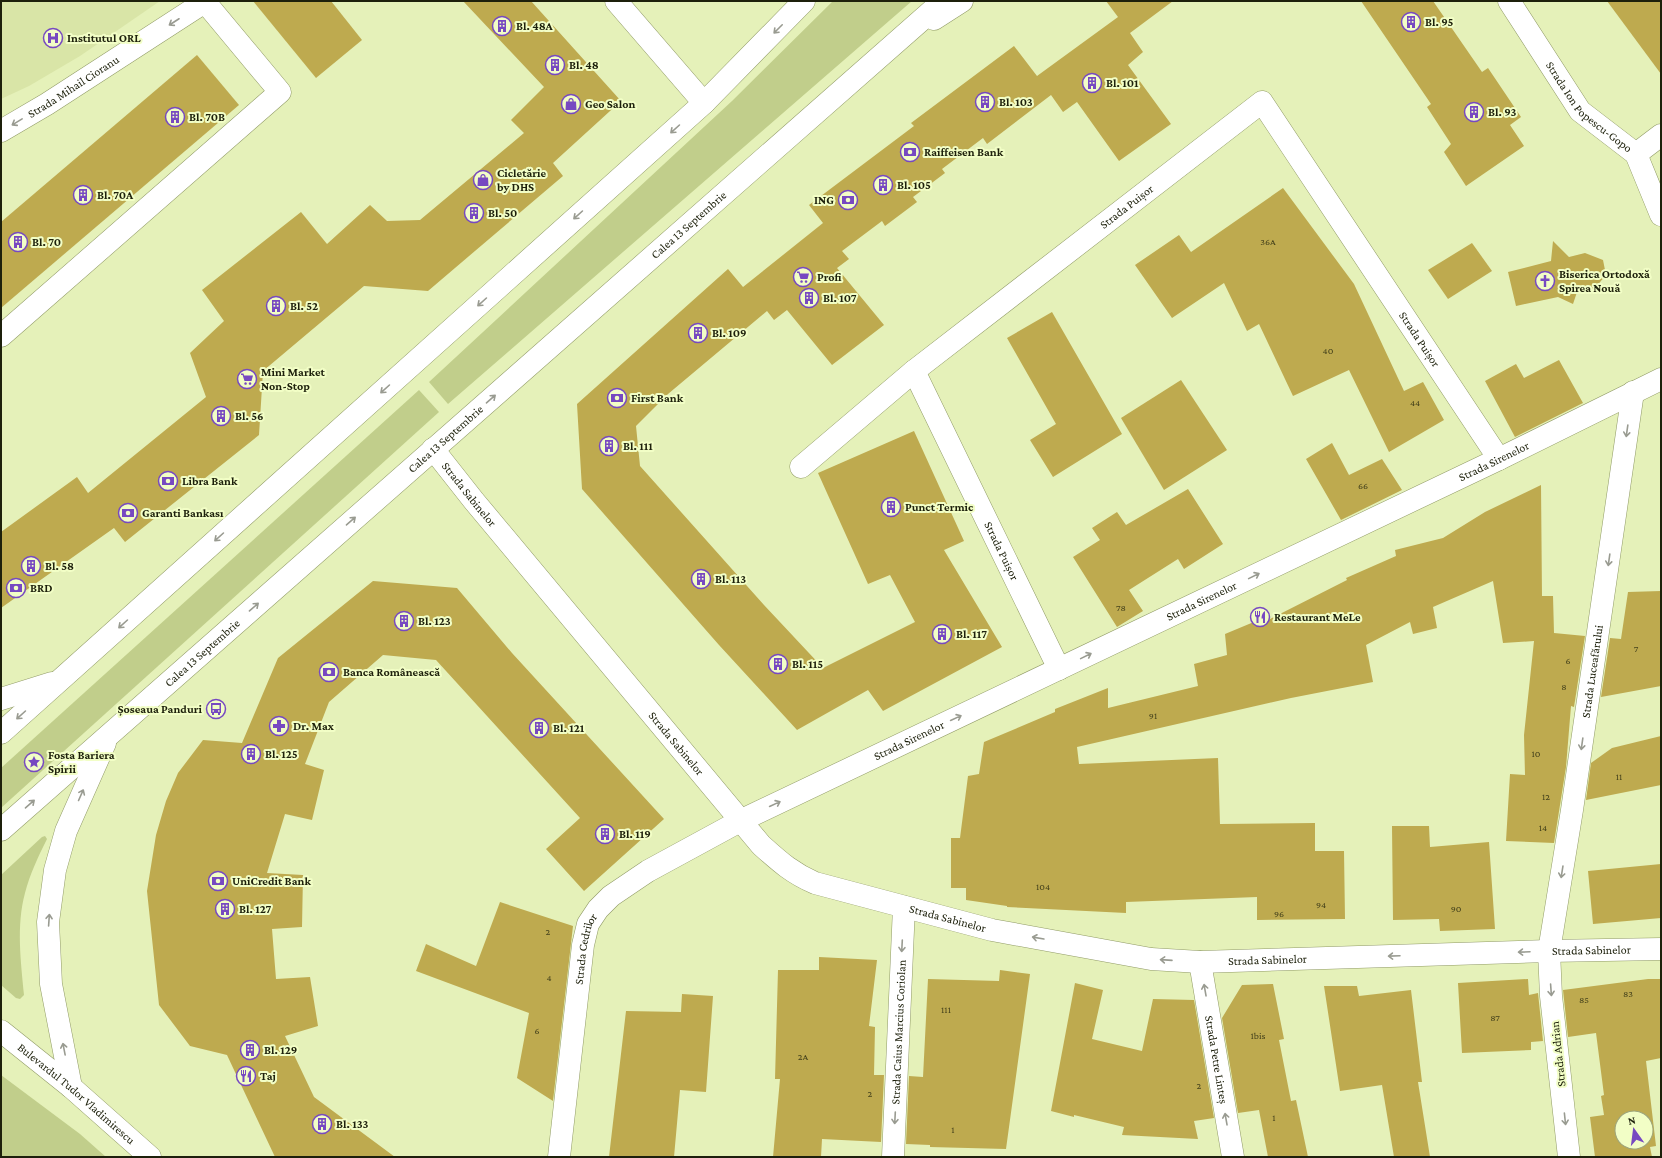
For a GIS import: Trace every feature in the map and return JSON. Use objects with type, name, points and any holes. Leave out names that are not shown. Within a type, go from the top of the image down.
[{"type":"street","points":[[1,336],[280,92],[206,1]]},
{"type":"street","name":"Strada Mihail Cioranu","points":[[1,131],[47,104],[206,1]]},
{"type":"street","points":[[616,1],[704,103]]},
{"type":"street","points":[[1,733],[704,103],[804,1]]},
{"type":"street","name":"Calea 13 Septembrie","points":[[1,830],[943,1]]},
{"type":"street","name":"Calea 13 Septembrie","points":[[889,48],[962,1]]},
{"type":"street","name":"Strada Ion Popescu-Gopo","points":[[1509,1],[1580,111],[1636,154],[1661,215]]},
{"type":"street","name":"Strada Puișor","points":[[1059,669],[914,371],[1262,102],[1499,459]]},
{"type":"street","points":[[1636,154],[1661,135]]},
{"type":"street","points":[[801,467],[914,371]]},
{"type":"street","name":"Strada Sirenelor","points":[[740,821],[1499,459],[1661,379]]},
{"type":"street","name":"Strada Luceafărului","points":[[1549,951],[1572,810],[1633,392]]},
{"type":"street","name":"Strada Sabinelor","points":[[433,449],[761,845],[796,875],[815,883],[992,930],[1151,959],[1200,962],[1661,949]]},
{"type":"street","points":[[1,699],[61,680]]},
{"type":"street","points":[[71,1087],[51,984],[48,922],[55,870],[66,831],[108,736]]},
{"type":"street","name":"Strada Cedrilor","points":[[559,1157],[583,945],[588,924],[598,908],[611,896],[648,871],[740,821]]},
{"type":"street","name":"Strada Caius Marcius Coriolan","points":[[893,1157],[904,907]]},
{"type":"street","name":"Strada Adrian","points":[[1549,951],[1551,996],[1569,1157]]},
{"type":"street","name":"Strada Petre Linteș","points":[[1200,962],[1233,1157]]},
{"type":"street","name":"Bulevardul Tudor Vladimirescu","points":[[1,1031],[71,1087],[150,1157]]},
{"type":"shaded area","name":"Institutul ORL","points":[[1,1],[160,1],[80,56],[29,86],[1,99]]},
{"type":"shaded area","points":[[833,1],[912,1],[448,404],[429,382],[732,101]]},
{"type":"shaded area","points":[[419,390],[439,412],[1,808],[1,768]]},
{"type":"shaded area","points":[[45,836],[47,839],[32,872],[22,906],[20,944],[24,995],[20,999],[16,998],[1,985],[1,875],[42,837]]},
{"type":"shaded area","points":[[1,1075],[80,1134],[106,1157],[1,1157]]},
{"type":"building","points":[[253,1],[331,1],[362,40],[316,78]]},
{"type":"building","points":[[463,1],[531,1],[621,101],[553,163],[563,176],[428,291],[364,286],[263,371],[259,435],[125,542],[114,528],[1,608],[1,532],[77,477],[88,493],[206,397],[190,353],[224,321],[202,290],[301,212],[327,244],[370,205],[387,221],[420,220],[524,133],[511,120],[544,87]]},
{"type":"building","points":[[1106,1],[1173,1],[1130,33],[1143,52],[1128,65],[1171,124],[1119,161],[1077,102],[1063,112],[1051,95],[987,144],[983,138],[942,169],[945,173],[913,197],[917,202],[885,226],[882,221],[842,251],[849,259],[837,268],[884,325],[832,365],[787,310],[774,320],[767,311],[668,394],[636,426],[640,466],[764,605],[823,668],[915,622],[890,575],[868,584],[818,473],[914,431],[964,541],[944,550],[1002,647],[883,711],[868,690],[797,730],[719,645],[582,489],[577,404],[728,269],[743,287],[823,223],[809,205],[914,126],[911,123],[1014,46],[1037,76],[1118,17]]},
{"type":"building","name":"Bl. 93","points":[[1361,1],[1433,1],[1482,72],[1488,68],[1521,117],[1510,125],[1524,146],[1466,186],[1444,152],[1451,144],[1427,107],[1431,104]]},
{"type":"building","points":[[1607,1],[1661,1],[1661,74]]},
{"type":"building","points":[[197,55],[239,105],[1,308],[1,222]]},
{"type":"building","points":[[1283,188],[1354,284],[1404,391],[1423,382],[1444,420],[1389,452],[1349,370],[1293,396],[1259,324],[1247,331],[1224,283],[1172,318],[1135,265],[1179,235],[1191,252]]},
{"type":"building","points":[[1553,241],[1569,257],[1585,253],[1603,260],[1606,275],[1595,288],[1577,292],[1573,304],[1558,297],[1516,306],[1508,272],[1551,261]]},
{"type":"building","points":[[1472,243],[1492,271],[1448,299],[1428,270]]},
{"type":"building","points":[[1052,312],[1122,434],[1053,477],[1030,440],[1056,424],[1007,338]]},
{"type":"building","points":[[1559,360],[1583,403],[1515,437],[1485,381],[1516,364],[1524,378]]},
{"type":"building","points":[[1181,380],[1227,450],[1164,490],[1121,418]]},
{"type":"building","points":[[1332,443],[1349,475],[1382,459],[1402,490],[1341,520],[1306,459]]},
{"type":"building","points":[[1541,485],[1542,596],[1553,596],[1554,633],[1585,636],[1574,707],[1571,706],[1566,767],[1554,843],[1506,841],[1510,774],[1525,775],[1524,735],[1534,641],[1503,643],[1493,581],[1433,607],[1437,628],[1413,634],[1410,622],[1366,645],[1373,682],[1291,698],[1077,747],[1079,764],[1218,758],[1220,824],[1315,823],[1315,851],[1344,851],[1345,919],[1257,920],[1257,897],[1126,902],[1126,913],[1007,907],[966,900],[966,888],[951,888],[951,838],[960,838],[968,776],[979,774],[984,742],[1055,712],[1055,709],[1108,688],[1108,708],[1198,686],[1194,664],[1227,655],[1225,634],[1261,619],[1262,623],[1347,580],[1346,578],[1396,556],[1395,550],[1443,538],[1485,512]]},
{"type":"building","points":[[1188,489],[1223,544],[1184,569],[1178,559],[1129,590],[1143,611],[1117,627],[1073,557],[1100,540],[1092,528],[1117,512],[1126,525]]},
{"type":"building","points":[[373,581],[457,588],[512,653],[664,819],[584,891],[546,849],[580,818],[436,660],[383,655],[329,702],[305,764],[324,770],[312,820],[285,814],[267,873],[303,875],[302,927],[272,929],[276,979],[310,977],[318,1026],[285,1036],[314,1097],[395,1157],[275,1157],[227,1055],[190,1046],[159,1005],[147,891],[156,835],[166,801],[178,773],[203,740],[242,743],[278,658]]},
{"type":"building","points":[[1661,591],[1661,686],[1601,697],[1610,638],[1621,639],[1628,592]]},
{"type":"building","points":[[1661,736],[1661,785],[1586,800],[1591,763],[1612,748]]},
{"type":"building","points":[[1392,826],[1429,826],[1430,847],[1489,842],[1495,929],[1440,931],[1439,919],[1393,920]]},
{"type":"building","points":[[1661,864],[1661,918],[1593,924],[1588,871]]},
{"type":"building","points":[[500,902],[573,926],[553,1101],[517,1078],[529,1013],[416,971],[426,944],[476,966]]},
{"type":"building","points":[[819,957],[877,960],[869,1026],[875,1027],[874,1075],[884,1075],[881,1142],[822,1139],[821,1157],[773,1157],[780,1079],[775,1079],[778,970],[819,970]]},
{"type":"building","points":[[1000,970],[1030,974],[1006,1149],[930,1147],[930,1145],[906,1144],[909,1076],[923,1077],[928,979],[999,981]]},
{"type":"building","points":[[1528,979],[1529,995],[1538,993],[1543,1041],[1531,1042],[1531,1050],[1462,1053],[1458,983]]},
{"type":"building","points":[[1648,979],[1661,979],[1661,1058],[1646,1061],[1652,1110],[1614,1110],[1614,1150],[1651,1150],[1652,1157],[1595,1157],[1590,1117],[1604,1115],[1601,1096],[1604,1095],[1596,1033],[1568,1037],[1563,990]]},
{"type":"building","points":[[1075,983],[1103,990],[1092,1039],[1142,1051],[1153,999],[1194,1000],[1214,1118],[1194,1121],[1198,1139],[1122,1135],[1124,1127],[1051,1111]]},
{"type":"building","points":[[1273,984],[1284,1039],[1279,1040],[1291,1101],[1296,1100],[1308,1157],[1268,1157],[1259,1110],[1238,1113],[1222,1018],[1242,985]]},
{"type":"building","points":[[1324,986],[1357,986],[1359,996],[1411,990],[1422,1082],[1418,1082],[1430,1157],[1394,1157],[1382,1085],[1340,1091]]},
{"type":"building","points":[[682,994],[713,996],[706,1092],[680,1090],[674,1157],[609,1157],[626,1011],[681,1012]]},
{"type":"building","points":[[1654,1129],[1656,1146],[1654,1146]]},
{"type":"place","name":"Bl. 95","points":[[1411,22]]},
{"type":"place","name":"Bl. 48A","points":[[502,26]]},
{"type":"place","name":"Institutul ORL","points":[[53,38]]},
{"type":"place","name":"Bl. 48","points":[[555,65]]},
{"type":"place","name":"Bl. 101","points":[[1092,83]]},
{"type":"place","name":"Bl. 103","points":[[985,102]]},
{"type":"place","name":"Geo Salon","points":[[571,104]]},
{"type":"place","name":"Bl. 93","points":[[1474,112]]},
{"type":"place","name":"Bl. 70B","points":[[175,117]]},
{"type":"place","name":"Raiffeisen Bank","points":[[910,152]]},
{"type":"place","name":"Cicletărie by DHS","points":[[483,180]]},
{"type":"place","name":"Bl. 105","points":[[883,185]]},
{"type":"place","name":"Bl. 70A","points":[[83,195]]},
{"type":"place","name":"ING","points":[[848,200]]},
{"type":"place","name":"Bl. 50","points":[[474,213]]},
{"type":"place","name":"Bl. 70","points":[[18,242]]},
{"type":"place","name":"Profi","points":[[803,277]]},
{"type":"place","name":"Biserica Ortodoxă Spirea Nouă","points":[[1545,281]]},
{"type":"place","name":"Bl. 107","points":[[809,298]]},
{"type":"place","name":"Bl. 52","points":[[276,306]]},
{"type":"place","name":"Bl. 109","points":[[698,333]]},
{"type":"place","name":"Mini Market Non-Stop","points":[[247,379]]},
{"type":"place","name":"First Bank","points":[[617,398]]},
{"type":"place","name":"Bl. 56","points":[[221,416]]},
{"type":"place","name":"Bl. 111","points":[[609,446]]},
{"type":"place","name":"Libra Bank","points":[[168,481]]},
{"type":"place","name":"Punct Termic","points":[[891,507]]},
{"type":"place","name":"Garanti Bankası","points":[[128,513]]},
{"type":"place","name":"Bl. 58","points":[[31,566]]},
{"type":"place","name":"Bl. 113","points":[[701,579]]},
{"type":"place","name":"BRD","points":[[16,588]]},
{"type":"place","name":"Restaurant MeLe","points":[[1260,617]]},
{"type":"place","name":"Bl. 123","points":[[404,621]]},
{"type":"place","name":"Bl. 117","points":[[942,634]]},
{"type":"place","name":"Bl. 115","points":[[778,664]]},
{"type":"place","name":"Banca Românească","points":[[329,672]]},
{"type":"place","name":"Șoseaua Panduri","points":[[216,709]]},
{"type":"place","name":"Dr. Max","points":[[279,726]]},
{"type":"place","name":"Bl. 121","points":[[539,728]]},
{"type":"place","name":"Bl. 125","points":[[251,754]]},
{"type":"place","name":"Fosta Bariera Spirii","points":[[34,762]]},
{"type":"place","name":"Bl. 119","points":[[605,834]]},
{"type":"place","name":"UniCredit Bank","points":[[218,881]]},
{"type":"place","name":"Bl. 127","points":[[225,909]]},
{"type":"place","name":"Bl. 129","points":[[250,1050]]},
{"type":"place","name":"Taj","points":[[246,1076]]},
{"type":"place","name":"Bl. 133","points":[[322,1124]]}]
